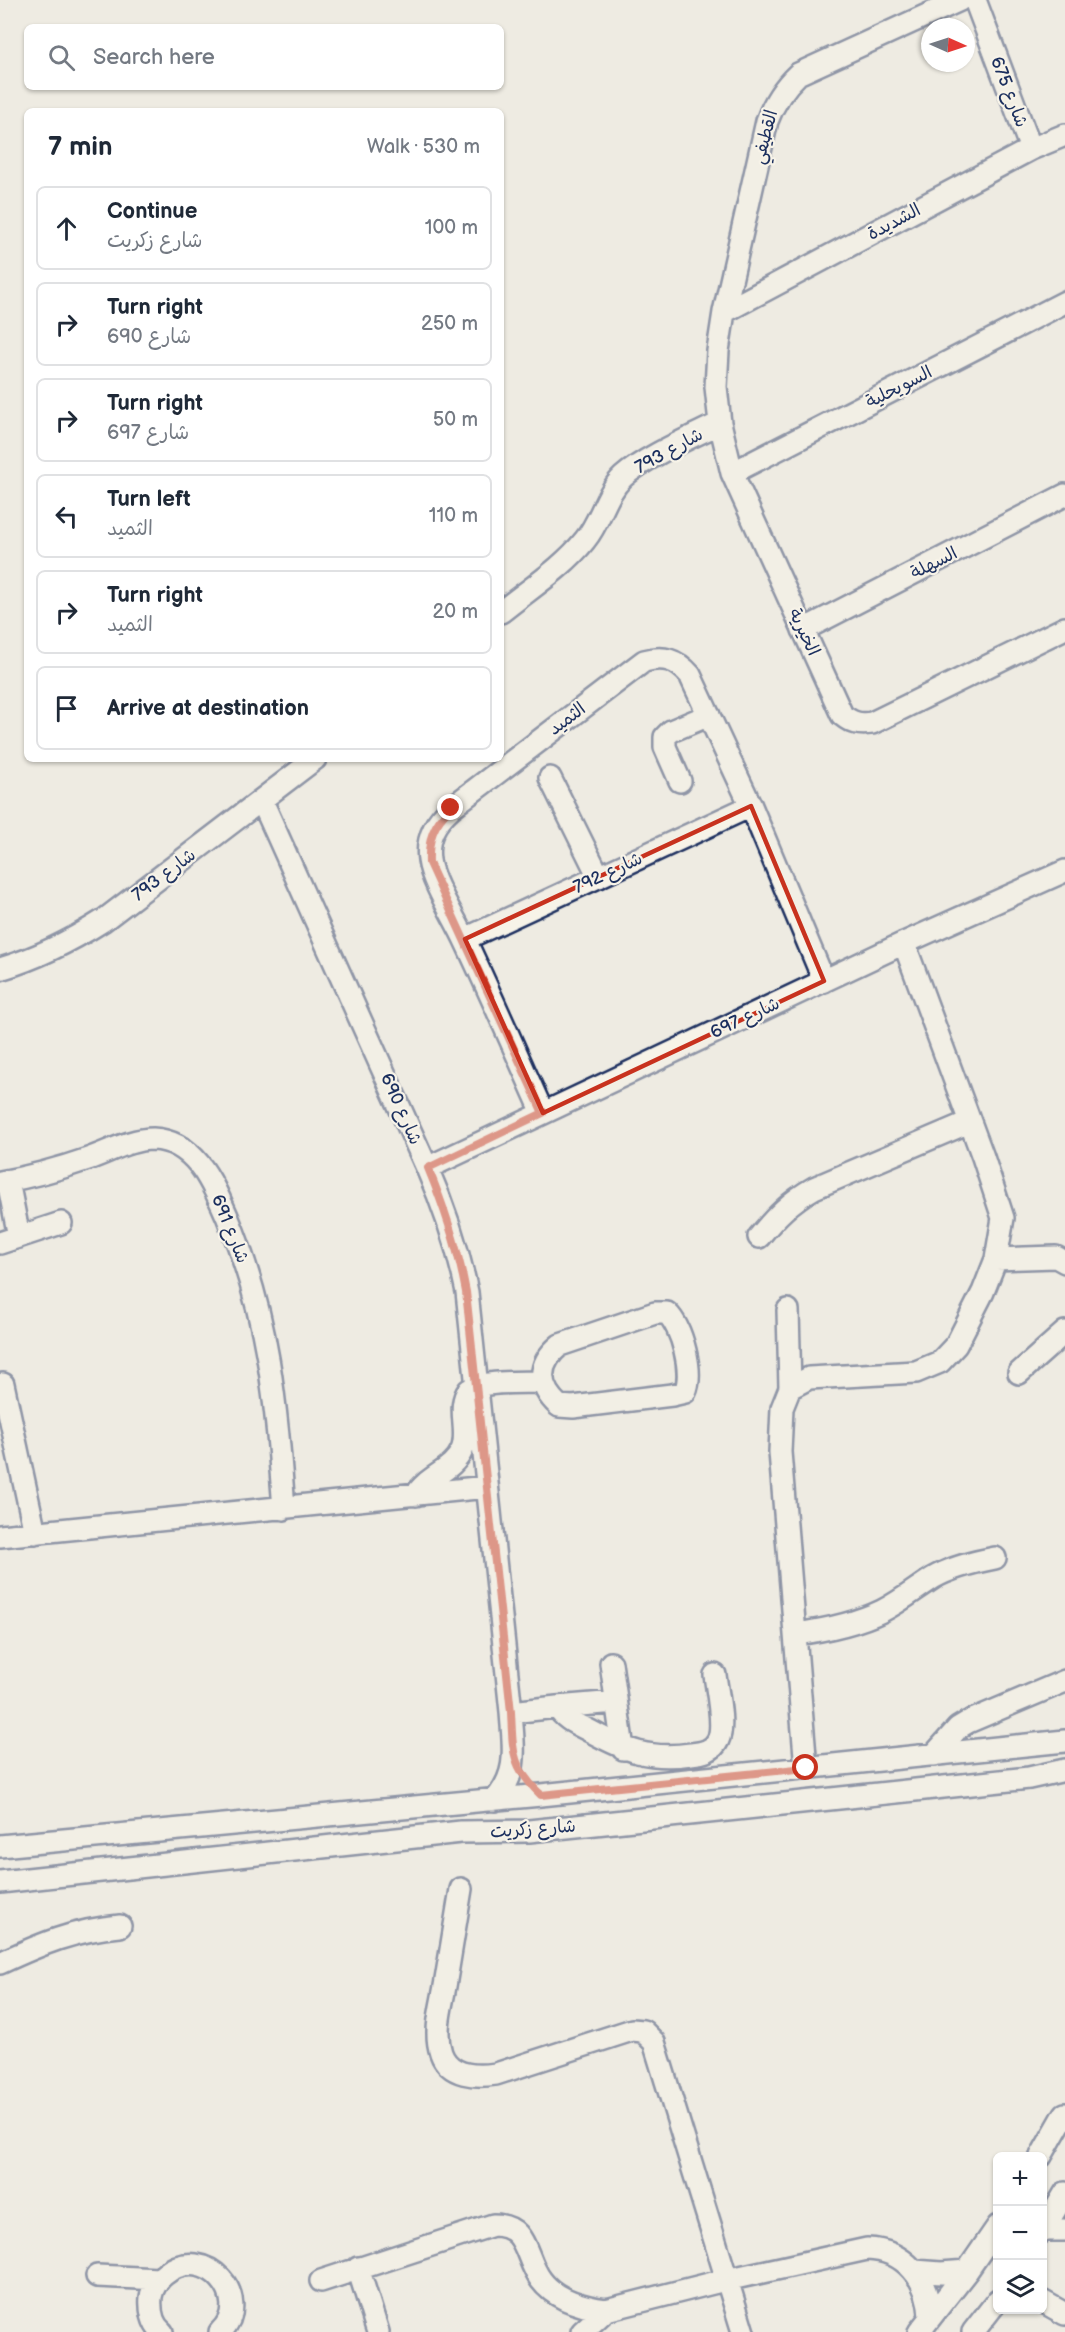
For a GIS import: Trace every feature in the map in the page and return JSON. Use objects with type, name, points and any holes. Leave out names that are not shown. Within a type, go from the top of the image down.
[{"type":"street","name":"القطيفي","points":[[724,312],[767,121],[774,102],[786,86],[798,74],[960,0]]},
{"type":"street","name":"شارع 675","points":[[975,0],[1031,149]]},
{"type":"street","name":"الشديدة","points":[[724,312],[1031,149],[1065,135]]},
{"type":"street","name":"السويحلية","points":[[732,473],[1065,302]]},
{"type":"street","name":"الخيرية","points":[[724,312],[717,360],[716,387],[720,423],[732,473],[842,715],[850,721],[861,724],[872,723],[1065,628]]},
{"type":"street","name":"شارع 793","points":[[504,610],[581,545],[598,519],[608,496],[623,478],[640,465],[720,423]]},
{"type":"street","name":"السهلة","points":[[803,630],[1065,495]]},
{"type":"street","name":"الثميد","points":[[543,1113],[465,939],[434,877],[429,863],[428,847],[439,818],[644,661],[657,657],[670,659],[681,665],[690,675],[751,806],[824,981]]},
{"type":"street","points":[[680,781],[665,747],[665,737],[671,731],[709,715]]},
{"type":"street","name":"شارع 793","points":[[0,969],[44,953],[104,920],[311,762]]},
{"type":"street","points":[[550,778],[598,877]]},
{"type":"street","name":"شارع 690","points":[[262,801],[428,1168],[446,1211],[459,1255],[466,1292],[477,1386],[511,1712],[513,1757],[509,1781],[495,1800]]},
{"type":"street","name":"شارع 792","points":[[465,939],[751,806]]},
{"type":"street","name":"شارع 697","points":[[428,1168],[904,943],[1065,871]]},
{"type":"street","points":[[790,1388],[809,1378],[916,1372],[940,1362],[956,1345],[983,1292],[996,1259],[1004,1218],[904,943]]},
{"type":"street","points":[[759,1237],[777,1215],[794,1200],[814,1188],[969,1122]]},
{"type":"street","name":"شارع 691","points":[[4,1182],[69,1165],[140,1140],[175,1144],[194,1157],[208,1176],[223,1207],[257,1302],[267,1346],[275,1401],[284,1509]]},
{"type":"street","points":[[4,1182],[10,1240],[61,1223]]},
{"type":"street","points":[[996,1259],[1056,1257],[1065,1262]]},
{"type":"street","points":[[788,1310],[790,1388],[782,1408],[780,1452],[806,1768]]},
{"type":"street","points":[[655,1312],[667,1313],[676,1322],[690,1375],[685,1392],[573,1407],[559,1406],[549,1397],[543,1382],[544,1368],[549,1354],[560,1345],[655,1312]]},
{"type":"street","points":[[1019,1373],[1065,1332]]},
{"type":"street","points":[[416,1495],[422,1485],[448,1467],[461,1452],[465,1438],[464,1398],[469,1390],[477,1386],[543,1382]]},
{"type":"street","points":[[3,1384],[35,1533]]},
{"type":"street","points":[[0,1536],[487,1487]]},
{"type":"street","points":[[796,1634],[818,1631],[882,1611],[945,1572],[974,1562],[995,1558]]},
{"type":"street","points":[[611,1663],[622,1749]]},
{"type":"street","points":[[557,1707],[563,1716],[622,1749],[648,1755],[673,1757],[700,1753],[712,1748],[717,1743],[721,1732],[715,1675]]},
{"type":"street","points":[[934,1755],[958,1728],[968,1722],[1065,1681]]},
{"type":"street","points":[[511,1712],[616,1702]]},
{"type":"street","name":"شارع زكريت","points":[[0,1846],[495,1800],[1065,1741]]},
{"type":"street","name":"شارع 690","points":[[513,1757],[530,1784],[541,1795]]},
{"type":"street","name":"شارع زكريت","points":[[0,1882],[461,1832],[510,1833],[577,1826],[1029,1778],[1065,1770]]},
{"type":"street","points":[[460,1888],[439,2026],[441,2054],[448,2064],[458,2071],[470,2075],[496,2074],[632,2030],[648,2034],[654,2042],[743,2332]]},
{"type":"street","points":[[0,1963],[72,1933],[120,1926]]},
{"type":"street","points":[[1044,2152],[1065,2114]]},
{"type":"street","points":[[1047,2224],[1065,2193]]},
{"type":"street","points":[[321,2281],[493,2225],[512,2229],[521,2238],[541,2281],[552,2290],[578,2304],[606,2310],[867,2249],[888,2252],[915,2271],[927,2293],[925,2325]]},
{"type":"street","points":[[1047,2231],[1065,2230]]},
{"type":"street","points":[[925,2325],[968,2271],[993,2234]]},
{"type":"street","points":[[162,2332],[158,2329],[151,2312],[151,2295],[159,2279],[173,2268],[190,2263],[208,2267],[222,2278],[230,2294],[231,2312],[223,2331]]},
{"type":"street","points":[[358,2268],[378,2332]]},
{"type":"street","points":[[915,2271],[941,2274],[968,2271]]},
{"type":"street","points":[[97,2276],[159,2279]]},
{"type":"street","points":[[1047,2304],[1065,2314]]},
{"type":"street","points":[[973,2332],[993,2306]]},
{"type":"street","points":[[582,2332],[606,2310]]},
{"type":"highlighted area","points":[[751,806],[824,981],[543,1113],[465,939]]},
{"type":"route","points":[[451,808],[439,818],[432,832],[428,847],[429,863],[543,1113],[428,1168],[446,1211],[459,1255],[466,1292],[511,1712],[513,1757],[521,1772],[541,1795],[806,1768]]}]
